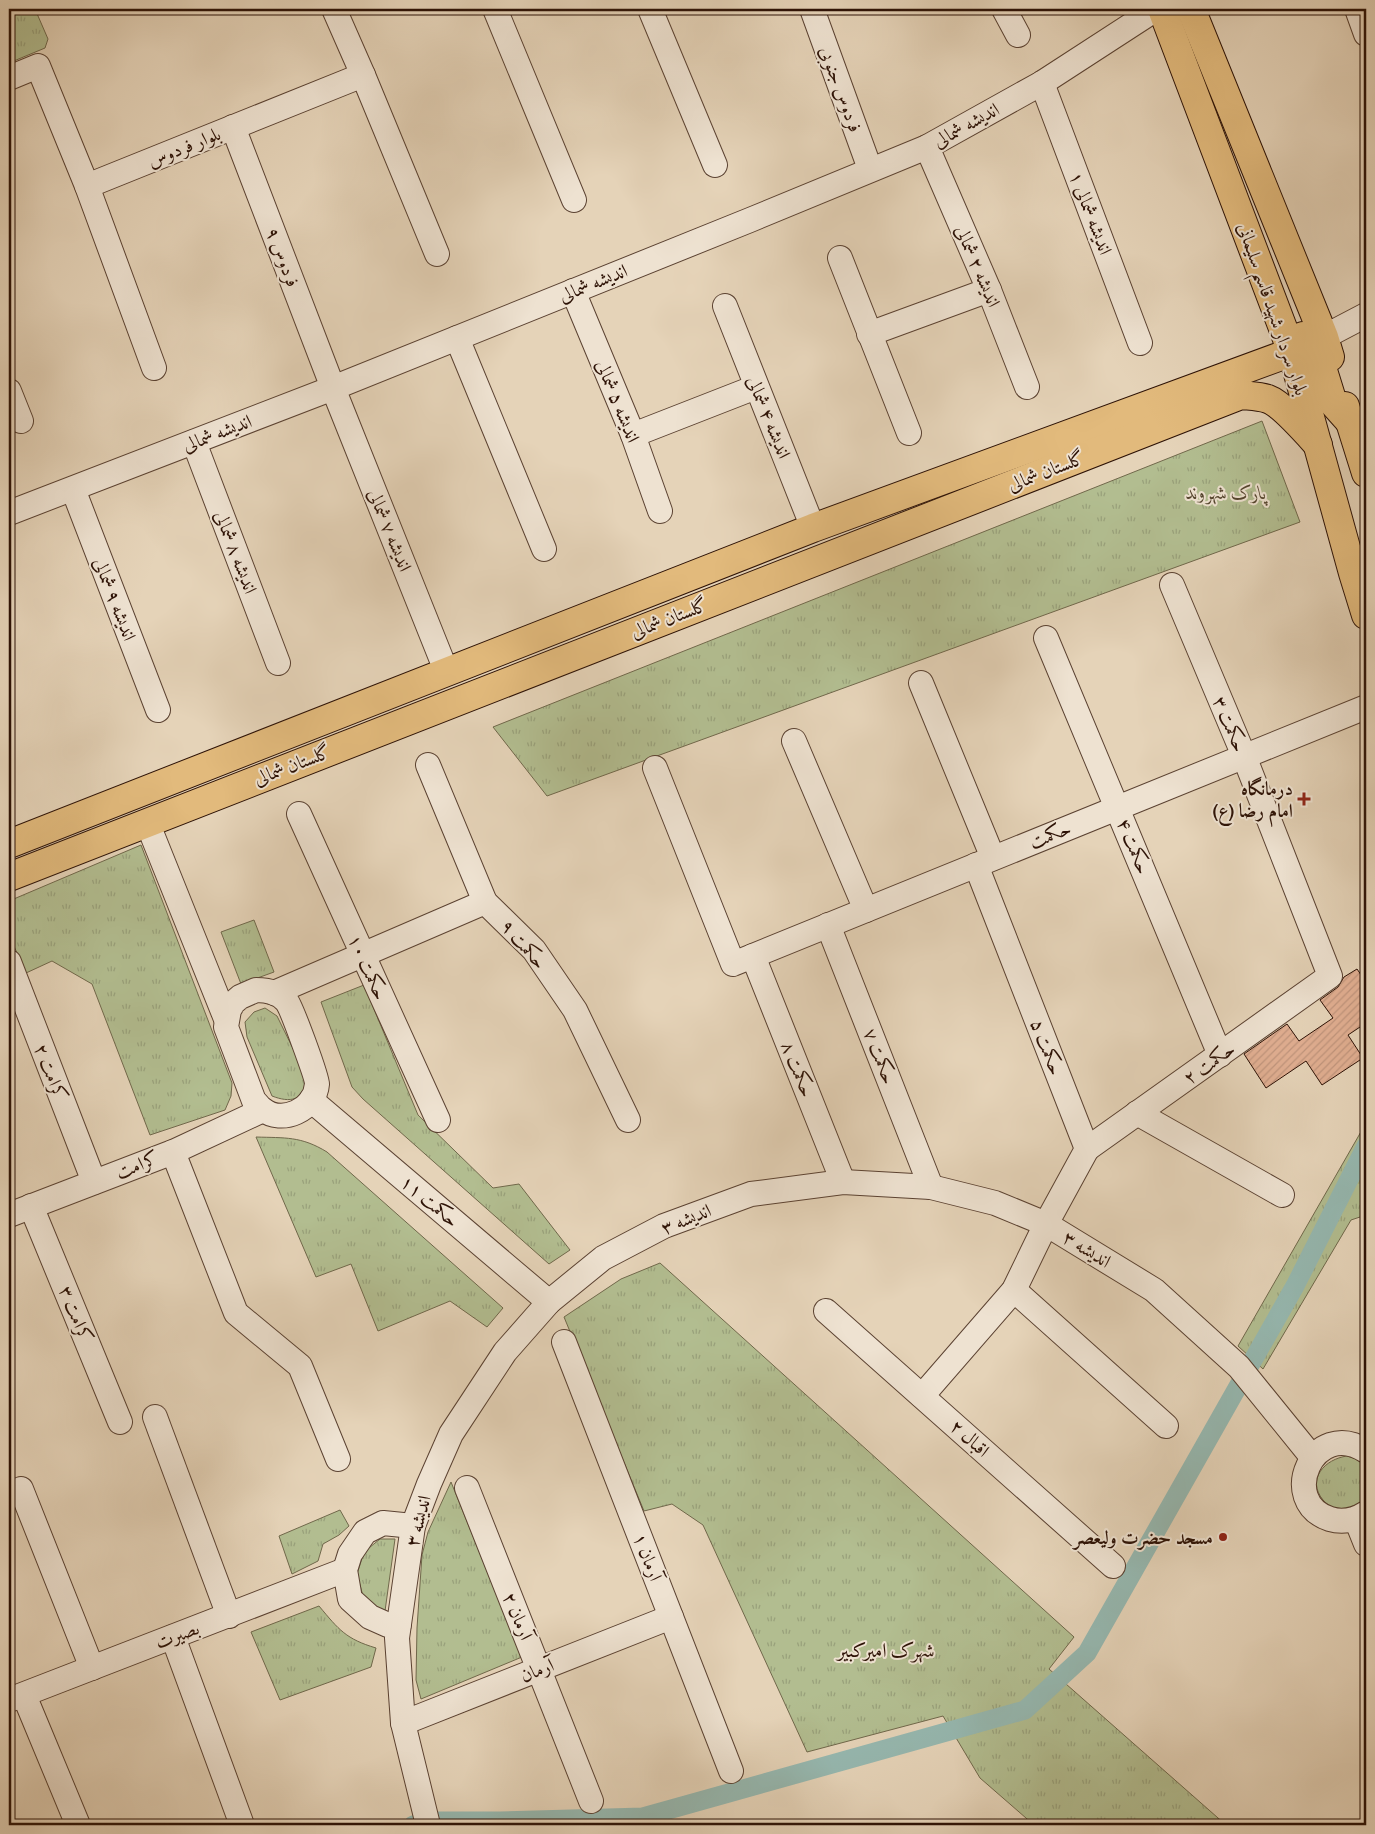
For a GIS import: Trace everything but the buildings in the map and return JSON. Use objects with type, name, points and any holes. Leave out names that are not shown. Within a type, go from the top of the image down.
[{"type":"main road","name":"بلوار سردار شهید قاسم سلیمانی","points":[[1162,9],[1292,352],[1318,445],[1359,578],[1366,615]]},
{"type":"main road","name":"بلوار سردار شهید قاسم سلیمانی","points":[[1191,9],[1324,337],[1366,473]]},
{"type":"main road","points":[[1292,352],[1296,339],[1303,336],[1310,339],[1316,348],[1333,403],[1350,422]]},
{"type":"main road","name":"گلستان شمالی","points":[[9,844],[813,528],[1292,352]]},
{"type":"main road","name":"گلستان شمالی","points":[[9,877],[1240,396],[1255,396],[1270,400],[1289,415],[1318,445]]},
{"type":"main road","points":[[447,672],[458,700]]},
{"type":"street","points":[[334,9],[437,254]]},
{"type":"street","points":[[495,9],[574,200]]},
{"type":"street","points":[[650,9],[715,165]]},
{"type":"street","name":"فردوس جنوبی","points":[[812,9],[870,169]]},
{"type":"street","points":[[1004,9],[1018,35]]},
{"type":"street","name":"اندیشه شمالی","points":[[9,513],[333,388],[750,220],[927,146],[1042,83],[1156,9]]},
{"type":"street","points":[[1357,9],[1366,34]]},
{"type":"street","points":[[9,78],[38,66],[87,186],[154,368]]},
{"type":"street","name":"بلوار فردوس","points":[[87,186],[363,75]]},
{"type":"street","name":"اندیشه شمالی ۱","points":[[1042,83],[1140,343]]},
{"type":"street","name":"فردوس ۹","points":[[233,126],[333,388]]},
{"type":"street","name":"اندیشه ۲ شمالی","points":[[927,146],[989,290],[1027,387]]},
{"type":"street","points":[[840,258],[909,433]]},
{"type":"street","points":[[869,334],[989,290]]},
{"type":"street","name":"اندیشه ۵ شمالی","points":[[573,292],[633,435],[660,511]]},
{"type":"street","name":"اندیشه ۴ شمالی","points":[[726,306],[813,528]]},
{"type":"street","points":[[1324,337],[1366,315]]},
{"type":"street","points":[[457,338],[544,550]]},
{"type":"street","points":[[633,435],[756,386]]},
{"type":"street","name":"اندیشه ۷ شمالی","points":[[333,388],[447,672]]},
{"type":"street","points":[[9,391],[20,421]]},
{"type":"street","name":"اندیشه ۸ شمالی","points":[[194,442],[278,663]]},
{"type":"street","name":"اندیشه ۹ شمالی","points":[[73,489],[158,710]]},
{"type":"street","name":"حکمت ۳","points":[[1172,585],[1244,756],[1330,976]]},
{"type":"street","name":"حکمت ۴","points":[[1046,638],[1220,1055]]},
{"type":"street","name":"حکمت ۵","points":[[921,683],[1087,1149]]},
{"type":"street","name":"حکمت","points":[[743,960],[1366,707]]},
{"type":"street","points":[[794,741],[866,910]]},
{"type":"street","name":"حکمت ۹","points":[[428,765],[485,902],[534,950],[575,1010],[628,1120]]},
{"type":"street","name":"حکمت ۸","points":[[655,768],[843,1182]]},
{"type":"street","name":"حکمت ۱۰","points":[[299,814],[438,1120]]},
{"type":"street","points":[[147,822],[226,1019]]},
{"type":"street","points":[[274,993],[485,902]]},
{"type":"street","name":"حکمت ۷","points":[[828,925],[931,1187]]},
{"type":"street","name":"کرامت ۲","points":[[9,962],[94,1182]]},
{"type":"street","name":"حکمت ۲","points":[[1087,1149],[1330,976]]},
{"type":"street","points":[[256,990],[274,993],[288,1003],[317,1077],[315,1093],[311,1100],[306,1107],[291,1115],[275,1115],[263,1110],[254,1101],[226,1027],[229,1010],[240,997],[256,990]]},
{"type":"street","name":"حکمت ۱۱","points":[[311,1100],[549,1302]]},
{"type":"street","name":"کرامت","points":[[9,1215],[173,1152],[263,1110]]},
{"type":"street","points":[[1137,1113],[1282,1195]]},
{"type":"street","points":[[922,1396],[1014,1290],[1046,1224],[1087,1149]]},
{"type":"street","points":[[173,1152],[236,1313],[300,1366],[338,1459]]},
{"type":"street","name":"اندیشه ۳","points":[[428,1825],[403,1723],[397,1638],[413,1526],[451,1434],[505,1352],[549,1302],[603,1258],[664,1226],[751,1194],[843,1182],[931,1187],[995,1203],[1046,1224],[1154,1290],[1239,1367],[1312,1457]]},
{"type":"street","name":"کرامت ۳","points":[[31,1206],[120,1422]]},
{"type":"street","points":[[1014,1290],[1166,1426]]},
{"type":"street","name":"اقبال ۲","points":[[826,1311],[1113,1566]]},
{"type":"street","name":"آرمان ۱","points":[[564,1342],[731,1771]]},
{"type":"street","points":[[156,1417],[229,1616]]},
{"type":"street","points":[[1366,1452],[1359,1447],[1339,1443],[1320,1450],[1312,1457],[1304,1476],[1306,1496],[1311,1504],[1326,1517],[1346,1521],[1361,1516],[1366,1544]]},
{"type":"street","name":"آرمان ۲","points":[[467,1488],[591,1801]]},
{"type":"street","points":[[21,1489],[92,1668]]},
{"type":"street","points":[[399,1624],[388,1625],[370,1617],[350,1599],[345,1570],[350,1554],[365,1532],[382,1523],[413,1526]]},
{"type":"street","name":"بصیرت","points":[[16,1698],[345,1570]]},
{"type":"street","name":"آرمان","points":[[403,1723],[671,1616]]},
{"type":"street","points":[[173,1637],[242,1825]]},
{"type":"street","points":[[16,1698],[78,1825]]},
{"type":"green space","points":[[9,9],[35,9],[48,39],[45,48],[9,63]]},
{"type":"green space","name":"پارک شهروند","points":[[1262,421],[1300,522],[547,796],[493,727]]},
{"type":"green space","points":[[141,845],[232,1083],[231,1096],[225,1110],[150,1135],[92,984],[52,961],[26,973],[9,935],[9,901]]},
{"type":"green space","points":[[254,920],[274,972],[241,984],[221,932]]},
{"type":"green space","points":[[364,985],[418,1115],[493,1188],[519,1184],[570,1250],[549,1264],[363,1099],[352,1087],[321,1002]]},
{"type":"green space","points":[[265,1008],[277,1016],[308,1079],[303,1092],[295,1098],[285,1099],[272,1096],[247,1037],[245,1022],[254,1012]]},
{"type":"green space","points":[[1366,1123],[1366,1215],[1351,1220],[1263,1369],[1238,1346]]},
{"type":"green space","points":[[256,1137],[301,1140],[327,1152],[503,1308],[487,1327],[450,1301],[378,1331],[351,1264],[316,1277]]},
{"type":"green space","points":[[660,1263],[1074,1637],[1049,1669],[1226,1825],[1034,1825],[980,1778],[943,1716],[807,1752],[703,1525],[672,1504],[644,1511],[564,1317],[621,1279]]},
{"type":"green space","points":[[1347,1456],[1357,1459],[1366,1467],[1366,1502],[1339,1511],[1323,1500],[1316,1485],[1317,1478],[1325,1466],[1332,1461]]},
{"type":"green space","points":[[451,1482],[522,1657],[421,1699],[416,1680],[422,1555],[428,1532]]},
{"type":"green space","points":[[340,1510],[349,1526],[339,1535],[323,1544],[318,1561],[292,1574],[279,1536]]},
{"type":"green space","points":[[380,1539],[395,1539],[385,1611],[372,1606],[363,1596],[357,1574],[364,1552]]},
{"type":"green space","points":[[319,1606],[344,1633],[357,1641],[376,1648],[371,1667],[280,1700],[251,1632]]},
{"type":"waterway","points":[[413,1825],[426,1821],[643,1817],[1025,1710],[1087,1653],[1295,1286],[1366,1146]]},
{"type":"place","name":"درمانگاه امام رضا (ع)","points":[[1304,799]]},
{"type":"place","name":"مسجد حضرت ولیعصر","points":[[1223,1537]]},
{"type":"district","name":"شهرک امیرکبیر","points":[[886,1650]]}]
